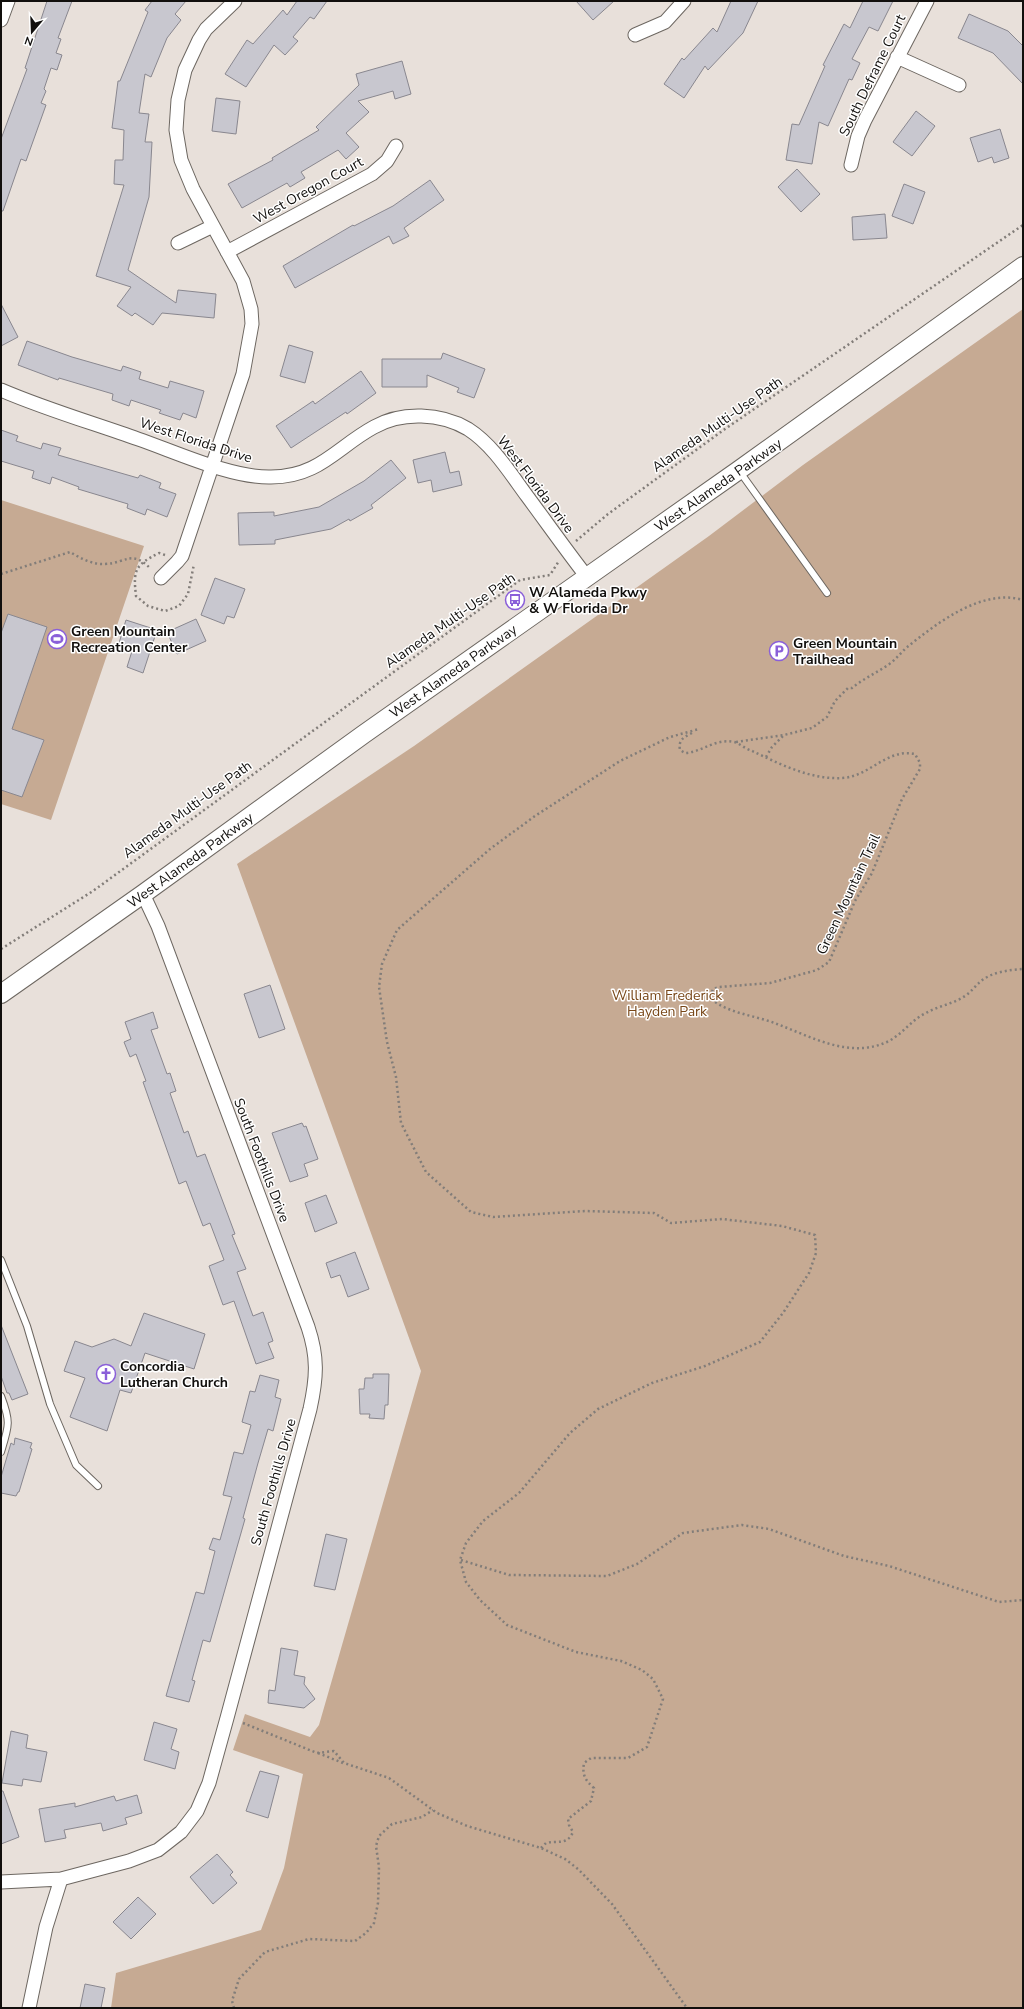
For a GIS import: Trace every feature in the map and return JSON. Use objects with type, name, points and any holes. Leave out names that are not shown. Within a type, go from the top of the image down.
[{"type":"main road","name":"West Alameda Parkway","points":[[1,994],[143,894],[364,734],[739,470],[1023,266]]},
{"type":"street","points":[[1,20],[8,1]]},
{"type":"street","points":[[160,578],[178,562],[182,556],[243,374],[252,324],[251,309],[243,281],[193,189],[181,160],[176,130],[178,100],[185,70],[198,40],[206,29],[235,1]]},
{"type":"street","points":[[635,36],[664,22],[684,1]]},
{"type":"street","name":"South Deframe Court","points":[[851,165],[858,136],[865,120],[927,1]]},
{"type":"street","points":[[897,57],[959,85]]},
{"type":"street","name":"West Oregon Court","points":[[227,252],[372,174],[387,161],[396,146]]},
{"type":"street","points":[[178,243],[213,226]]},
{"type":"street","name":"West Florida Drive","points":[[1,390],[213,465],[256,476],[287,476],[305,472],[319,465],[375,426],[407,417],[437,418],[467,428],[490,448],[587,577]]},
{"type":"street","name":"South Foothills Drive","points":[[1,1882],[60,1879],[129,1861],[158,1850],[170,1841],[189,1822],[203,1799],[228,1718],[310,1409],[316,1375],[315,1352],[308,1326],[158,926],[143,894]]},
{"type":"street","points":[[29,2008],[46,1927],[60,1879]]},
{"type":"lane","points":[[739,470],[827,593]]},
{"type":"lane","points":[[1,1260],[27,1326],[50,1404],[76,1465],[98,1486]]},
{"type":"lane","points":[[1,1396],[9,1425],[1,1452]]},
{"type":"path","name":"Alameda Multi-Use Path","points":[[1,949],[93,891],[520,580],[550,575],[566,549],[608,514],[725,429],[1023,225]]},
{"type":"path","points":[[1,574],[70,552],[86,561],[105,564],[130,558],[143,561],[160,578]]},
{"type":"path","name":"Green Mountain Trail","points":[[460,1560],[466,1543],[483,1521],[519,1493],[570,1433],[598,1409],[652,1383],[705,1366],[760,1342],[783,1313],[808,1273],[816,1252],[815,1235],[782,1226],[722,1219],[671,1223],[654,1213],[585,1211],[493,1217],[471,1212],[426,1172],[401,1123],[396,1077],[387,1042],[379,987],[382,964],[397,930],[490,849],[535,816],[620,761],[670,737],[700,730],[682,738],[679,744],[680,750],[685,753],[691,752],[721,740],[735,742],[784,735],[812,728],[827,718],[835,700],[848,688],[852,688],[889,664],[907,648],[961,609],[976,602],[1000,597],[1023,600]]},
{"type":"path","points":[[766,757],[772,747],[784,735]]},
{"type":"path","name":"Green Mountain Trail","points":[[735,742],[799,771],[821,777],[841,778],[860,773],[881,761],[908,752],[915,754],[920,763],[920,770],[902,799],[872,873],[867,884],[855,901],[829,962],[817,970],[770,983],[719,987],[713,989],[710,998],[714,1002],[730,1010],[758,1016],[831,1045],[849,1049],[862,1048],[893,1039],[926,1013],[946,1006],[965,996],[980,982],[993,974],[1023,969]]},
{"type":"path","points":[[460,1560],[510,1575],[607,1576],[637,1564],[683,1533],[742,1525],[770,1529],[844,1556],[889,1566],[999,1602],[1023,1600]]},
{"type":"path","points":[[460,1560],[466,1582],[480,1600],[507,1625],[576,1652],[621,1660],[642,1670],[653,1679],[664,1699],[647,1747],[628,1758],[591,1758],[584,1763],[583,1772],[586,1780],[594,1788],[591,1801],[568,1819],[569,1825],[573,1832],[571,1837],[565,1842],[546,1843],[541,1848]]},
{"type":"path","points":[[243,1723],[317,1753],[389,1778],[433,1810],[467,1826],[541,1848],[565,1859],[578,1869],[612,1904],[687,2008]]},
{"type":"path","points":[[317,1753],[334,1751],[344,1763]]},
{"type":"path","points":[[234,2008],[232,2001],[239,1979],[265,1952],[309,1939],[355,1941],[366,1933],[374,1923],[378,1902],[379,1867],[376,1846],[379,1836],[392,1824],[422,1817],[433,1810]]},
{"type":"green space","name":"William Frederick Hayden Park","points":[[1023,309],[1023,2008],[111,2008],[116,1973],[261,1930],[284,1868],[303,1774],[233,1750],[245,1714],[310,1737],[319,1725],[421,1371],[237,864],[414,746],[709,536],[803,465]]},
{"type":"green space","name":"Green Mountain Recreation Center","points":[[1,500],[144,546],[51,820],[1,804]]},
{"type":"building","points":[[47,1],[72,1],[58,38],[61,39],[56,53],[62,55],[57,70],[51,68],[44,89],[46,91],[41,103],[46,105],[26,161],[21,159],[3,211],[1,211],[1,139],[27,69],[25,68]]},
{"type":"building","points":[[152,1],[186,1],[175,14],[181,20],[167,38],[151,77],[145,74],[139,113],[149,114],[145,142],[152,142],[149,197],[128,270],[176,303],[178,290],[216,294],[214,318],[162,313],[153,325],[135,313],[132,316],[117,306],[131,287],[96,276],[124,185],[114,184],[115,160],[123,160],[124,130],[112,128],[118,81],[120,81],[148,12],[145,10]]},
{"type":"building","points":[[297,1],[327,1],[314,19],[310,17],[293,37],[298,41],[285,55],[274,45],[246,87],[225,74],[247,40],[253,44],[283,10],[287,15]]},
{"type":"building","points":[[576,1],[614,1],[593,20]]},
{"type":"building","points":[[731,1],[758,1],[743,33],[708,70],[705,66],[684,98],[664,84],[682,58],[684,60],[713,28],[717,32]]},
{"type":"building","points":[[863,1],[893,1],[878,31],[869,27],[852,59],[860,63],[852,80],[849,79],[828,126],[819,122],[812,164],[786,160],[792,124],[799,125],[825,66],[823,65],[844,24],[850,28]]},
{"type":"building","points":[[969,14],[1008,31],[1023,46],[1023,84],[993,53],[958,38]]},
{"type":"building","points":[[402,61],[411,94],[395,99],[393,91],[358,101],[369,112],[346,133],[359,147],[346,159],[338,150],[301,172],[305,178],[290,187],[287,183],[242,208],[228,184],[273,160],[272,158],[319,130],[316,127],[359,85],[356,74]]},
{"type":"building","points":[[216,98],[240,101],[236,134],[212,131]]},
{"type":"building","points":[[916,111],[935,126],[912,156],[893,142]]},
{"type":"building","points":[[1000,129],[1009,158],[994,163],[992,157],[978,162],[970,138]]},
{"type":"building","points":[[797,169],[820,194],[801,212],[778,187]]},
{"type":"building","points":[[430,180],[444,200],[404,228],[409,236],[393,244],[389,236],[295,288],[283,266],[353,225],[354,226],[393,206]]},
{"type":"building","points":[[904,184],[925,192],[913,224],[892,216]]},
{"type":"building","points":[[885,214],[887,238],[853,240],[852,217]]},
{"type":"building","points":[[1,304],[18,337],[1,346]]},
{"type":"building","points":[[27,341],[72,357],[121,371],[123,366],[141,372],[139,379],[168,388],[170,381],[204,391],[196,418],[183,413],[180,420],[159,413],[161,410],[131,400],[129,406],[112,400],[113,394],[59,378],[58,380],[18,365]]},
{"type":"building","points":[[289,345],[313,352],[305,383],[280,376]]},
{"type":"building","points":[[443,353],[485,369],[474,398],[457,392],[459,388],[427,375],[427,387],[382,387],[382,359],[441,359]]},
{"type":"building","points":[[361,371],[376,393],[347,414],[346,412],[291,448],[276,426],[313,401],[315,404]]},
{"type":"building","points":[[1,430],[18,436],[16,441],[41,449],[43,443],[61,448],[58,455],[138,478],[140,475],[161,483],[159,488],[176,494],[167,517],[147,509],[145,515],[127,508],[128,504],[78,489],[79,487],[52,477],[50,484],[32,478],[34,471],[1,461]]},
{"type":"building","points":[[445,452],[450,473],[459,471],[462,485],[433,492],[431,480],[418,483],[413,460]]},
{"type":"building","points":[[391,460],[406,478],[371,505],[373,508],[350,521],[349,519],[331,529],[275,540],[275,544],[239,545],[238,513],[274,512],[274,516],[319,507],[364,481]]},
{"type":"building","points":[[215,578],[245,589],[234,618],[227,616],[224,624],[201,615]]},
{"type":"building","name":"Green Mountain Recreation Center","points":[[8,614],[47,627],[12,729],[44,740],[22,797],[1,790],[1,633]]},
{"type":"building","points":[[196,619],[206,641],[177,654],[167,632]]},
{"type":"building","points":[[126,620],[157,630],[143,673],[127,667],[133,648],[119,643]]},
{"type":"building","points":[[270,985],[285,1029],[259,1038],[244,994]]},
{"type":"building","points":[[153,1012],[158,1028],[151,1030],[167,1074],[170,1073],[176,1091],[170,1093],[184,1133],[188,1131],[197,1157],[205,1154],[235,1234],[232,1235],[246,1269],[237,1272],[253,1316],[263,1312],[273,1341],[268,1343],[274,1358],[256,1364],[234,1301],[223,1305],[209,1266],[224,1260],[210,1223],[203,1226],[186,1181],[179,1184],[143,1082],[146,1081],[136,1054],[130,1057],[124,1042],[131,1039],[125,1022]]},
{"type":"building","points":[[302,1123],[304,1127],[306,1126],[318,1159],[304,1164],[308,1176],[290,1182],[272,1133]]},
{"type":"building","points":[[326,1195],[337,1223],[315,1232],[305,1203]]},
{"type":"building","points":[[355,1252],[369,1289],[348,1297],[340,1275],[331,1278],[326,1263]]},
{"type":"building","name":"Concordia Lutheran Church","points":[[144,1313],[205,1334],[194,1369],[145,1353],[131,1393],[120,1390],[107,1431],[70,1417],[85,1378],[64,1371],[75,1341],[92,1347],[114,1339],[131,1346]]},
{"type":"building","points":[[1,1325],[28,1394],[12,1400],[9,1393],[7,1393],[1,1376]]},
{"type":"building","points":[[373,1374],[389,1374],[388,1405],[385,1405],[384,1419],[369,1418],[370,1414],[360,1414],[359,1389],[364,1389],[365,1378],[373,1378]]},
{"type":"building","points":[[260,1375],[279,1380],[275,1397],[281,1399],[273,1431],[268,1429],[258,1463],[243,1518],[245,1519],[210,1642],[203,1640],[192,1680],[195,1681],[189,1702],[166,1696],[196,1592],[204,1594],[215,1551],[209,1549],[213,1538],[220,1540],[232,1497],[223,1495],[234,1452],[243,1454],[251,1425],[242,1422],[250,1391],[255,1392]]},
{"type":"building","points":[[15,1438],[32,1443],[30,1448],[32,1449],[19,1492],[16,1496],[1,1493],[1,1477],[11,1443],[14,1445]]},
{"type":"building","points":[[326,1534],[347,1539],[335,1590],[314,1586]]},
{"type":"building","points":[[281,1648],[298,1651],[294,1675],[305,1677],[304,1684],[315,1699],[304,1708],[268,1703],[269,1690],[275,1691]]},
{"type":"building","points":[[154,1722],[177,1729],[171,1749],[179,1752],[175,1769],[144,1760]]},
{"type":"building","points":[[11,1731],[28,1735],[26,1748],[47,1752],[41,1782],[23,1779],[22,1786],[2,1783]]},
{"type":"building","points":[[260,1771],[279,1776],[268,1818],[246,1811]]},
{"type":"building","points":[[1,1791],[3,1791],[19,1837],[1,1844]]},
{"type":"building","points":[[137,1795],[142,1813],[125,1818],[127,1824],[103,1831],[101,1823],[64,1830],[66,1838],[45,1842],[39,1809],[75,1803],[75,1807],[114,1796],[116,1801]]},
{"type":"building","points":[[217,1854],[233,1872],[230,1875],[237,1883],[213,1904],[190,1877]]},
{"type":"building","points":[[138,1897],[156,1914],[131,1939],[113,1922]]},
{"type":"building","points":[[85,1984],[105,1988],[101,2008],[80,2008]]},
{"type":"place","name":"W Alameda Pkwy & W Florida Dr","points":[[515,600]]},
{"type":"place","name":"Green Mountain Recreation Center","points":[[57,639]]},
{"type":"place","name":"Green Mountain Trailhead","points":[[779,651]]},
{"type":"place","name":"Concordia Lutheran Church","points":[[106,1374]]}]
